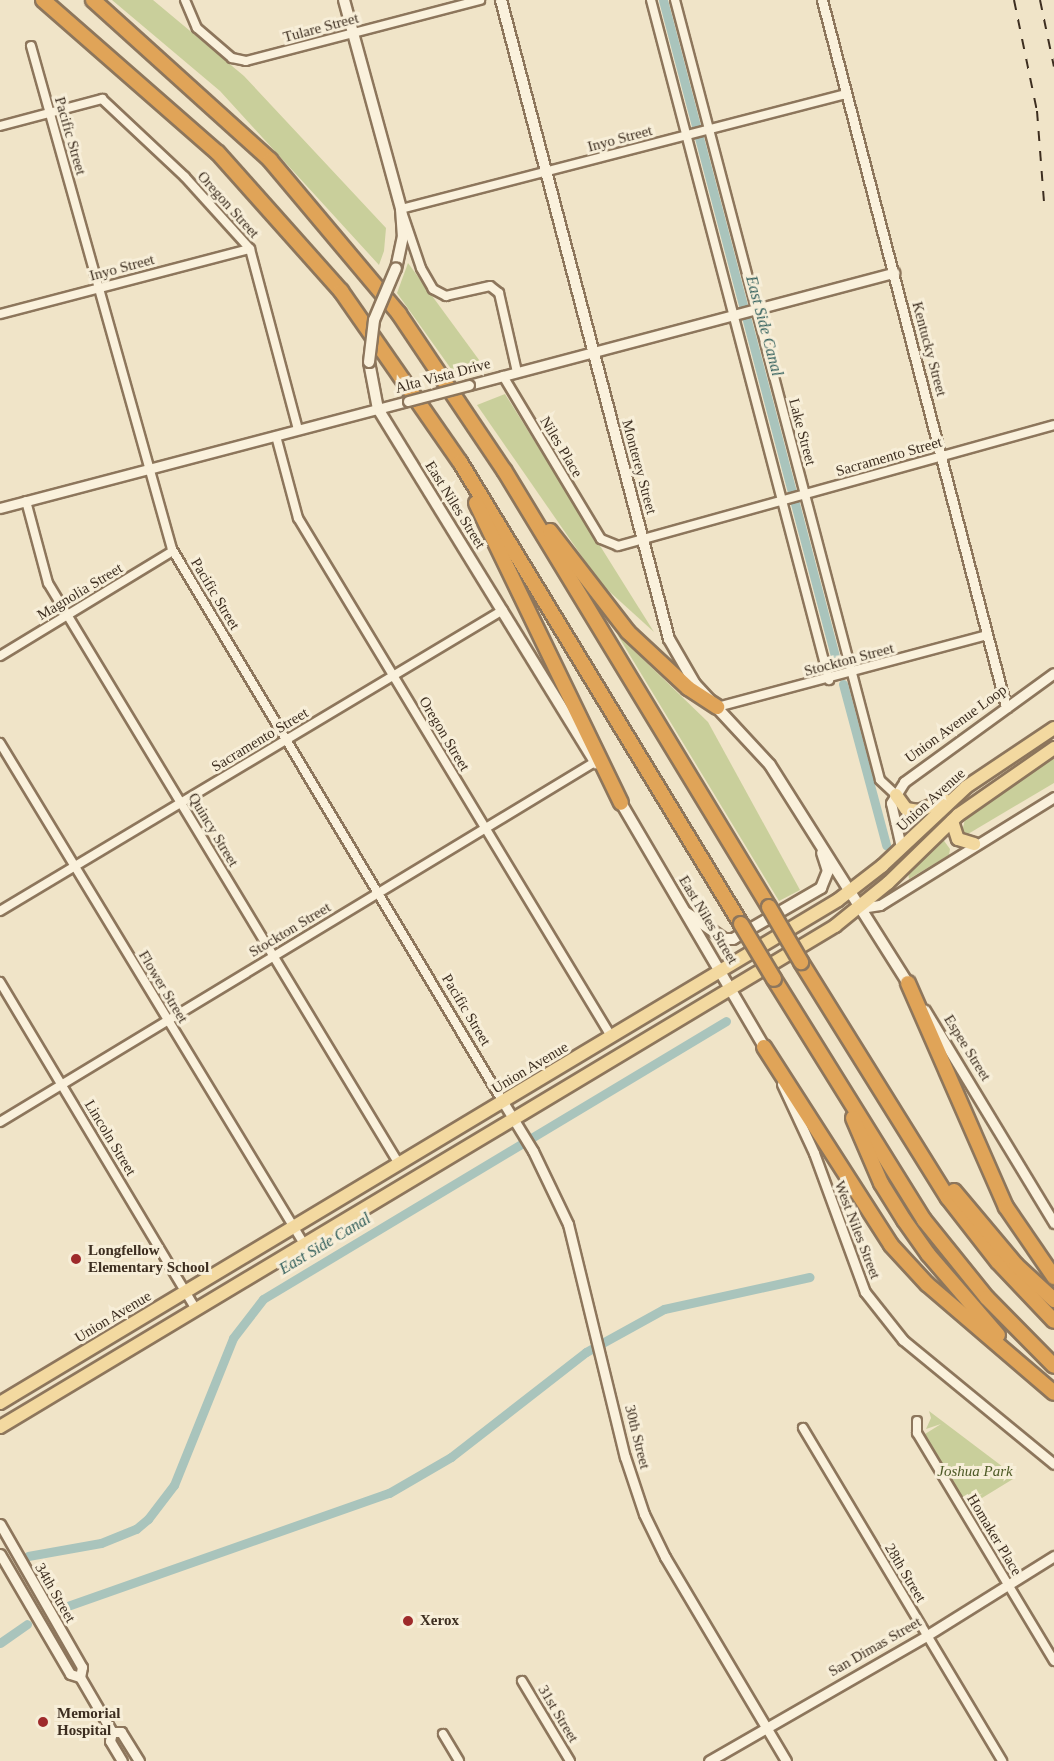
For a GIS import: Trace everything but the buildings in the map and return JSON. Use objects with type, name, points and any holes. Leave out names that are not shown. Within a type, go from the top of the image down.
[{"type":"highway","points":[[44,0],[176,114],[258,196],[348,300],[460,462],[897,1179],[952,1256],[1054,1366]]},
{"type":"highway","points":[[93,0],[220,111],[313,208],[399,314],[504,470],[801,962],[915,1145],[985,1246],[1054,1321]]},
{"type":"highway","points":[[460,462],[464,479],[621,803]]},
{"type":"highway","points":[[504,470],[628,633],[688,688],[717,707]]},
{"type":"highway","points":[[908,984],[1006,1207],[1054,1277]]},
{"type":"highway","points":[[764,1047],[891,1245],[927,1284],[1054,1393]]},
{"type":"highway","points":[[845,1096],[859,1139],[910,1228],[957,1290],[1033,1375]]},
{"type":"highway","points":[[915,1145],[1016,1265],[1054,1300]]},
{"type":"main road","name":"East Niles Street","points":[[344,0],[401,209],[403,236],[396,268],[374,320],[369,362],[378,409],[621,803],[725,980]]},
{"type":"main road","name":"Monterey Street","points":[[501,0],[643,540],[676,654],[717,707],[770,765],[851,891]]},
{"type":"main road","name":"Union Avenue","points":[[0,1427],[513,1118],[725,980],[851,891],[955,796],[1054,728]]},
{"type":"main road","name":"Union Avenue","points":[[0,1402],[612,1036],[725,980],[861,908],[952,821],[1054,748]]},
{"type":"main road","points":[[896,795],[906,809],[919,811],[955,796]]},
{"type":"main road","points":[[952,821],[958,839],[974,844]]},
{"type":"main road","points":[[685,911],[724,939],[733,939],[821,888],[828,871],[813,830]]},
{"type":"main road","name":"Espee Street","points":[[851,891],[908,984]]},
{"type":"main road","name":"West Niles Street","points":[[725,980],[764,1047]]},
{"type":"street","name":"Tulare Street","points":[[185,0],[197,28],[239,61],[480,0]]},
{"type":"street","points":[[651,0],[829,680]]},
{"type":"street","name":"Lake Street","points":[[675,0],[803,495],[880,780],[896,795]]},
{"type":"street","name":"Kentucky Street","points":[[822,0],[1005,707]]},
{"type":"street","name":"Pacific Street","points":[[31,46],[173,551],[380,892],[503,1102]]},
{"type":"street","name":"Inyo Street","points":[[401,209],[846,94]]},
{"type":"street","name":"Oregon Street","points":[[49,113],[102,99],[185,177],[250,249],[298,430]]},
{"type":"street","points":[[0,126],[49,113]]},
{"type":"street","points":[[401,209],[421,268],[434,290],[446,296],[490,286],[499,293],[517,372]]},
{"type":"street","name":"Inyo Street","points":[[0,314],[250,249]]},
{"type":"street","name":"Alta Vista Drive","points":[[0,507],[894,273]]},
{"type":"street","name":"Niles Place","points":[[503,376],[597,532]]},
{"type":"street","name":"Sacramento Street","points":[[597,532],[612,546],[643,540],[1054,425]]},
{"type":"street","name":"Oregon Street","points":[[276,436],[298,518],[612,1036]]},
{"type":"street","name":"Quincy Street","points":[[26,501],[48,583],[399,1164]]},
{"type":"street","name":"Magnolia Street","points":[[0,656],[173,551]]},
{"type":"street","name":"Sacramento Street","points":[[0,912],[502,610]]},
{"type":"street","name":"Stockton Street","points":[[717,707],[829,680],[988,635]]},
{"type":"street","name":"Union Avenue Loop","points":[[896,795],[904,782],[920,767],[1054,673]]},
{"type":"street","name":"Flower Street","points":[[0,743],[304,1244]]},
{"type":"street","name":"Stockton Street","points":[[0,1122],[595,762]]},
{"type":"street","points":[[896,795],[891,803],[901,847]]},
{"type":"street","points":[[974,844],[1054,797]]},
{"type":"street","name":"Union Avenue","points":[[861,908],[880,905],[960,857],[974,844]]},
{"type":"street","name":"Lincoln Street","points":[[0,982],[196,1309]]},
{"type":"street","name":"Espee Street","points":[[908,984],[953,1052],[1054,1223]]},
{"type":"street","name":"West Niles Street","points":[[764,1047],[814,1153],[865,1292],[903,1340],[1054,1464]]},
{"type":"street","name":"30th Street","points":[[503,1102],[533,1151],[568,1224],[625,1457],[644,1514],[665,1557],[786,1761]]},
{"type":"street","name":"Homaker Place","points":[[917,1421],[917,1433],[1054,1661]]},
{"type":"street","name":"28th Street","points":[[804,1428],[1002,1761]]},
{"type":"street","name":"34th Street","points":[[0,1524],[82,1667],[80,1677],[112,1732],[110,1741],[122,1761]]},
{"type":"street","name":"34th Street","points":[[0,1554],[70,1674],[80,1677]]},
{"type":"street","name":"San Dimas Street","points":[[709,1761],[926,1636],[1054,1556]]},
{"type":"street","name":"31st Street","points":[[522,1681],[570,1761]]},
{"type":"street","name":"34th Street","points":[[112,1732],[121,1732],[139,1761]]},
{"type":"street","points":[[443,1734],[459,1761]]},
{"type":"green space","points":[[112,0],[153,0],[244,76],[386,228],[384,251],[379,265],[220,91]]},
{"type":"green space","points":[[408,263],[482,364],[454,373],[397,293]]},
{"type":"green space","points":[[505,394],[654,632],[601,584],[477,405]]},
{"type":"green space","points":[[617,634],[708,722],[800,890],[779,901]]},
{"type":"green space","points":[[1054,755],[1054,783],[968,834],[962,832],[965,819]]},
{"type":"green space","points":[[942,838],[950,849],[949,855],[909,879],[908,872]]},
{"type":"green space","name":"Joshua Park","points":[[929,1411],[1015,1476],[1013,1479],[964,1509],[963,1503],[970,1504],[983,1493],[967,1502],[960,1496],[925,1434],[941,1424],[926,1429],[931,1418]]},
{"type":"waterway","name":"East Side Canal","points":[[663,0],[836,660]]},
{"type":"waterway","name":"East Side Canal","points":[[843,684],[886,845]]},
{"type":"waterway","name":"East Side Canal","points":[[28,1556],[101,1543],[136,1529],[148,1519],[174,1485],[233,1338],[263,1299],[726,1021]]},
{"type":"waterway","points":[[59,1609],[389,1493],[451,1457],[586,1352],[664,1309],[810,1277]]},
{"type":"waterway","points":[[0,1643],[27,1624]]},
{"type":"railway","points":[[1014,0],[1037,111],[1044,202]]},
{"type":"railway","points":[[1040,0],[1054,67]]},
{"type":"place","name":"Longfellow Elementary School","points":[[76,1259]]},
{"type":"place","name":"Xerox","points":[[408,1621]]},
{"type":"place","name":"Memorial Hospital","points":[[43,1722]]}]
